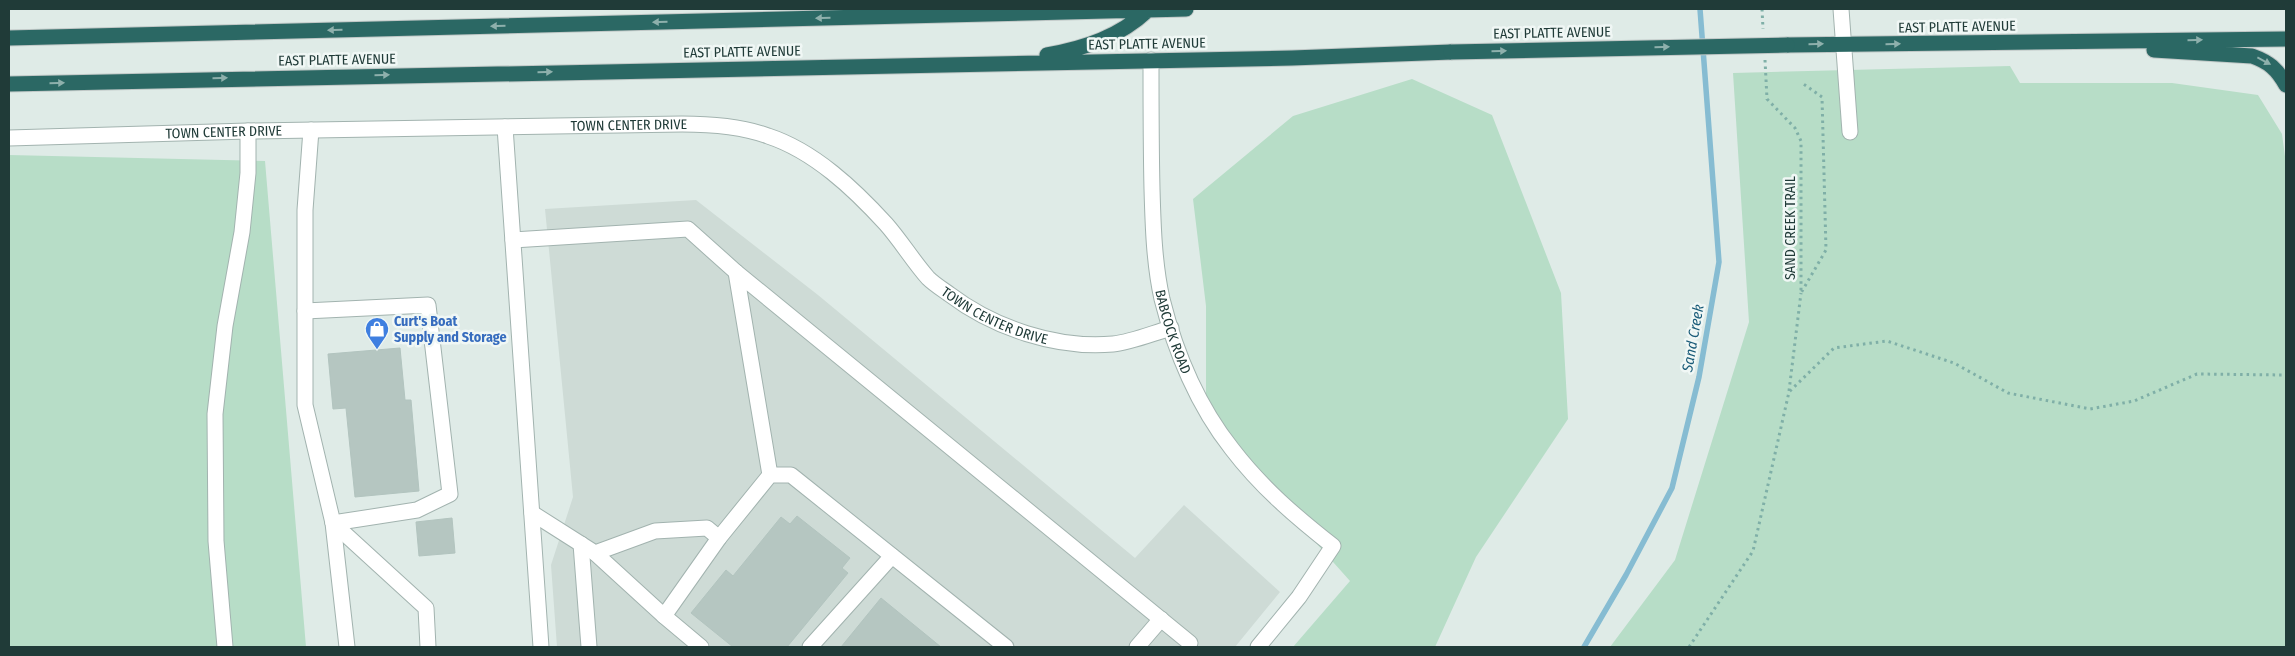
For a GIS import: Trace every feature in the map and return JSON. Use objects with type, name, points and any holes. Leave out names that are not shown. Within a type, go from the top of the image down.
[{"type":"highway","points":[[1001,63],[1062,53],[1104,40],[1131,25],[1148,9]]},
{"type":"highway","points":[[9,38],[1186,9]]},
{"type":"highway","name":"EAST PLATTE AVENUE","points":[[9,84],[1292,58],[1451,52],[1787,45],[2286,39]]},
{"type":"highway","points":[[2025,42],[2252,56],[2267,61],[2279,72],[2286,85]]},
{"type":"street","points":[[1842,9],[1850,132]]},
{"type":"street","name":"BABCOCK ROAD","points":[[1151,60],[1153,223],[1162,298],[1171,328],[1196,392],[1214,424],[1232,450],[1284,507],[1333,546],[1299,598],[1258,647]]},
{"type":"street","name":"TOWN CENTER DRIVE","points":[[9,138],[248,131],[711,124],[742,129],[770,136],[801,152],[830,172],[864,200],[929,279],[988,319],[1046,338],[1114,344],[1171,328]]},
{"type":"street","points":[[505,127],[541,647]]},
{"type":"street","points":[[311,130],[305,210],[305,405],[333,523],[347,647]]},
{"type":"street","points":[[225,647],[216,541],[215,414],[225,326],[242,232],[248,173],[248,131]]},
{"type":"street","points":[[513,240],[688,230],[736,272],[1190,643]]},
{"type":"street","points":[[664,616],[719,538],[770,475],[736,272]]},
{"type":"street","points":[[305,311],[428,305],[450,494],[417,510],[333,523]]},
{"type":"street","points":[[770,475],[791,475],[999,645]]},
{"type":"street","points":[[532,512],[595,552],[664,616],[701,647]]},
{"type":"street","points":[[333,523],[426,608],[428,647]]},
{"type":"street","points":[[595,552],[656,531],[707,528],[719,538]]},
{"type":"street","points":[[581,544],[589,647]]},
{"type":"street","points":[[810,647],[892,556]]},
{"type":"street","points":[[1137,647],[1161,619]]},
{"type":"path","points":[[1762,9],[1763,36]]},
{"type":"path","name":"SAND CREEK TRAIL","points":[[1764,54],[1767,99],[1795,128],[1800,141],[1801,293]]},
{"type":"path","name":"SAND CREEK TRAIL","points":[[1801,293],[1826,250],[1822,97],[1802,83]]},
{"type":"path","points":[[1689,647],[1753,552],[1789,392],[1801,293]]},
{"type":"path","points":[[1789,392],[1834,348],[1887,341],[1954,363],[2008,392],[2090,409],[2134,401],[2196,374],[2286,375]]},
{"type":"shaded area","points":[[696,200],[818,295],[1135,558],[1184,505],[1280,592],[1235,647],[557,647],[551,565],[573,497],[545,209]]},
{"type":"green space","points":[[2010,66],[2020,83],[2172,83],[2258,95],[2282,134],[2286,164],[2286,647],[1610,647],[1675,560],[1749,322],[1733,73]]},
{"type":"green space","points":[[1412,79],[1492,115],[1561,293],[1568,419],[1476,557],[1435,647],[1293,647],[1350,581],[1284,507],[1206,410],[1206,306],[1193,199],[1293,116]]},
{"type":"green space","points":[[9,155],[265,161],[306,647],[9,647]]},
{"type":"building","points":[[400,348],[405,400],[411,400],[419,491],[355,497],[346,408],[333,409],[328,354]]},
{"type":"building","points":[[797,516],[850,558],[842,568],[848,573],[787,647],[733,647],[691,613],[726,570],[733,576],[781,517],[790,524]]},
{"type":"building","points":[[452,518],[455,553],[419,556],[416,522]]},
{"type":"building","points":[[881,598],[941,647],[841,647]]},
{"type":"waterway","name":"Sand Creek","points":[[1584,647],[1626,575],[1672,488],[1699,377],[1719,262],[1700,9]]},
{"type":"place","name":"Curt's Boat Supply and Storage","points":[[377,350]]}]
